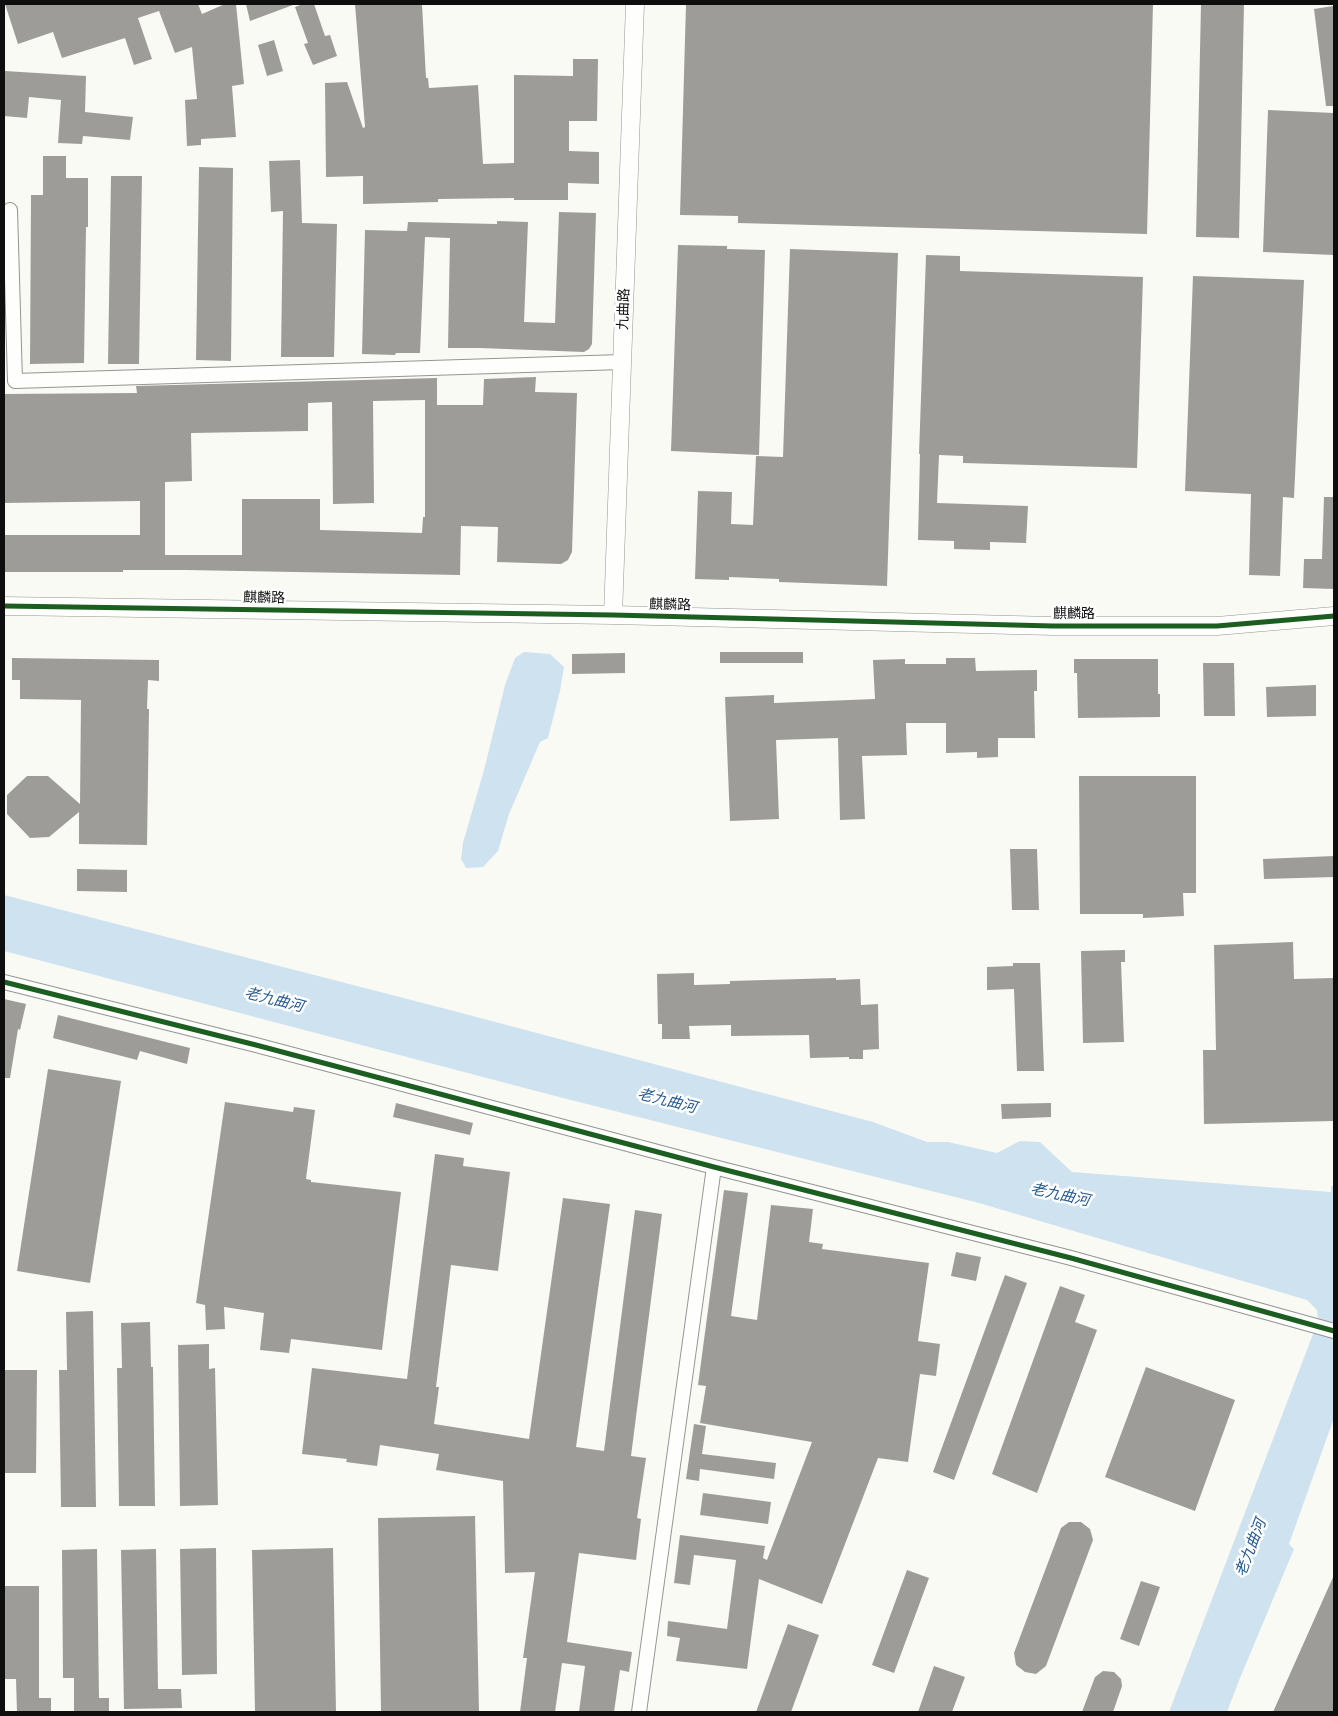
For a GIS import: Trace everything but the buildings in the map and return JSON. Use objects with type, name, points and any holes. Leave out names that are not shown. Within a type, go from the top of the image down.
[{"type":"street","name":"九曲路","points":[[614,615],[634,4]]},
{"type":"street","points":[[10,210],[15,381],[622,362]]},
{"type":"street","name":"麒麟路","points":[[4,606],[614,615],[1054,626],[1217,626],[1334,616]]},
{"type":"street","points":[[4,982],[265,1047],[714,1167],[1071,1258],[1334,1331]]},
{"type":"street","points":[[638,1712],[714,1167]]},
{"type":"water","points":[[524,652],[550,654],[564,667],[548,738],[540,742],[509,814],[498,851],[483,867],[466,868],[461,859],[463,843],[484,770],[505,685],[515,658]]},
{"type":"water","name":"老九曲河","points":[[4,895],[873,1122],[927,1142],[948,1142],[997,1153],[1020,1141],[1040,1142],[1072,1172],[1331,1192],[1331,1186],[1334,1186],[1334,1418],[1289,1544],[1294,1549],[1227,1712],[1169,1712],[1318,1321],[1317,1310],[1307,1300],[979,1203],[559,1097],[4,951]]},
{"type":"cycle path","points":[[4,606],[613,615],[1053,626],[1217,626],[1334,616]]},
{"type":"cycle path","points":[[4,982],[256,1045],[714,1167],[1071,1258],[1334,1331]]}]
